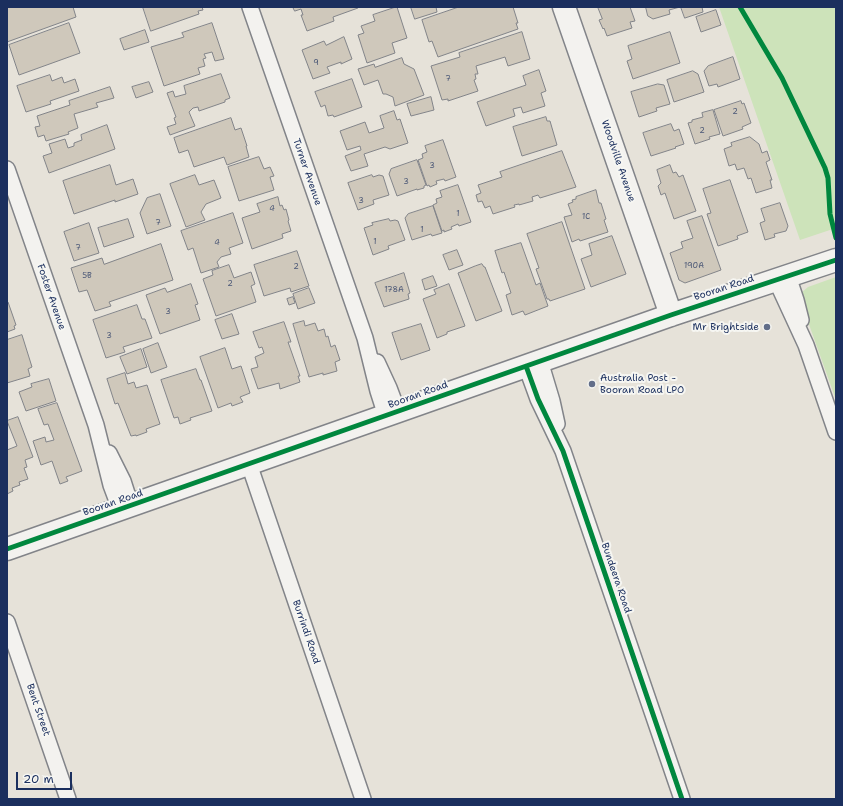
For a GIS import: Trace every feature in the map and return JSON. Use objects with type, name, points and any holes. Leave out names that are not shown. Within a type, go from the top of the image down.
[{"type":"street","name":"Turner Avenue","points":[[250,7],[365,338],[389,388],[392,414]]},
{"type":"street","name":"Woodville Avenue","points":[[564,7],[671,315]]},
{"type":"street","name":"Foster Avenue","points":[[7,168],[96,425],[123,481],[126,508]]},
{"type":"street","name":"Booran Road","points":[[7,549],[671,315],[836,260]]},
{"type":"street","points":[[782,278],[796,300],[806,345],[836,432]]},
{"type":"street","name":"Bundeera Road","points":[[533,364],[552,401],[563,451],[682,799]]},
{"type":"street","name":"Burrindi Road","points":[[249,464],[363,799]]},
{"type":"street","name":"Bent Street","points":[[7,622],[68,799]]},
{"type":"green space","points":[[719,7],[836,7],[836,228],[800,240]]},
{"type":"green space","points":[[836,277],[836,400],[801,302],[801,293],[808,287]]},
{"type":"building","points":[[7,7],[73,7],[76,17],[7,42]]},
{"type":"building","points":[[143,7],[202,7],[203,10],[198,11],[199,14],[151,31]]},
{"type":"building","points":[[293,7],[358,8],[333,17],[334,21],[307,31],[301,15],[303,15],[301,9],[295,11]]},
{"type":"building","points":[[397,7],[407,38],[392,43],[395,53],[367,63],[358,35],[364,33],[361,26],[375,21],[373,15]]},
{"type":"building","points":[[411,7],[436,7],[437,12],[415,19]]},
{"type":"building","points":[[459,7],[513,7],[518,23],[516,23],[518,29],[438,57],[432,41],[429,42],[422,20]]},
{"type":"building","points":[[598,7],[630,7],[635,21],[630,22],[632,28],[607,36],[599,20],[602,19]]},
{"type":"building","points":[[646,7],[680,7],[669,10],[670,14],[653,19],[648,16]]},
{"type":"building","points":[[681,7],[702,7],[703,12],[685,18]]},
{"type":"building","points":[[716,10],[721,25],[701,32],[696,17]]},
{"type":"building","points":[[69,23],[80,53],[19,75],[9,45]]},
{"type":"building","points":[[212,23],[224,59],[215,61],[212,52],[204,54],[206,58],[203,59],[205,66],[198,68],[200,74],[164,86],[151,47],[184,37],[182,33]]},
{"type":"building","points":[[145,30],[149,42],[124,50],[120,39]]},
{"type":"building","points":[[522,32],[530,59],[508,66],[505,57],[476,66],[478,74],[475,74],[476,79],[474,80],[478,91],[448,101],[448,99],[442,100],[431,66],[460,57],[459,53]]},
{"type":"building","points":[[670,32],[680,63],[633,79],[627,61],[632,59],[628,46]]},
{"type":"building","points":[[344,37],[352,59],[341,64],[341,62],[327,67],[330,73],[313,79],[302,50],[324,41],[326,45]]},
{"type":"building","points":[[733,57],[740,79],[718,87],[717,84],[709,86],[704,71],[708,66]]},
{"type":"building","points":[[402,58],[404,64],[414,69],[424,95],[395,106],[393,97],[383,94],[378,80],[364,85],[358,69],[374,64],[375,67]]},
{"type":"building","points":[[539,70],[546,91],[541,93],[545,106],[523,113],[521,107],[513,109],[515,116],[486,126],[477,102],[526,85],[523,76]]},
{"type":"building","points":[[693,71],[698,74],[704,92],[674,102],[667,80]]},
{"type":"building","points":[[221,74],[230,98],[225,100],[225,102],[199,111],[198,107],[193,108],[189,112],[195,126],[170,135],[167,127],[176,124],[174,118],[176,117],[167,93],[173,91],[175,97],[186,94],[184,86]]},
{"type":"building","points":[[50,75],[52,81],[62,77],[64,83],[75,79],[79,91],[50,101],[51,104],[26,112],[17,86]]},
{"type":"building","points":[[352,79],[362,107],[334,117],[333,115],[328,116],[325,105],[321,107],[315,92]]},
{"type":"building","points":[[149,82],[153,92],[136,98],[132,87]]},
{"type":"building","points":[[658,84],[664,85],[670,104],[656,108],[657,111],[639,117],[631,92]]},
{"type":"building","points":[[110,87],[114,98],[96,103],[98,107],[74,114],[78,128],[68,132],[69,134],[46,141],[44,135],[38,137],[35,127],[40,126],[37,116],[70,105],[69,101]]},
{"type":"building","points":[[431,97],[434,110],[411,116],[407,104]]},
{"type":"building","points":[[741,101],[742,104],[744,103],[751,123],[742,127],[743,129],[723,136],[714,110]]},
{"type":"building","points":[[713,110],[720,134],[709,137],[710,139],[695,144],[688,123],[692,122],[692,120],[703,117],[702,113]]},
{"type":"building","points":[[394,111],[397,120],[400,119],[408,143],[390,149],[385,147],[364,154],[368,166],[351,171],[345,156],[361,150],[360,146],[347,150],[340,131],[365,122],[369,133],[384,128],[380,116]]},
{"type":"building","points":[[546,117],[547,121],[550,121],[557,145],[522,156],[513,127]]},
{"type":"building","points":[[231,118],[235,130],[241,128],[249,157],[227,165],[224,157],[194,167],[188,150],[179,153],[174,138]]},
{"type":"building","points":[[671,124],[674,131],[679,129],[684,144],[651,156],[643,133]]},
{"type":"building","points":[[107,125],[115,149],[49,173],[43,156],[52,153],[49,144],[65,139],[68,148],[74,146],[74,143],[82,140],[81,135]]},
{"type":"building","points":[[750,137],[759,144],[762,153],[767,151],[770,160],[766,162],[772,180],[770,180],[772,188],[756,193],[751,178],[748,179],[744,168],[737,170],[735,164],[729,166],[724,149],[732,146],[731,143]]},
{"type":"building","points":[[443,140],[456,177],[445,181],[444,179],[436,181],[437,184],[430,187],[429,185],[427,186],[418,160],[423,158],[422,154],[427,152],[425,146]]},
{"type":"building","points":[[562,151],[576,187],[540,198],[538,195],[532,197],[533,201],[514,205],[515,207],[493,214],[490,206],[485,208],[482,201],[478,202],[476,195],[481,193],[478,185],[502,177],[500,172]]},
{"type":"building","points":[[259,157],[264,169],[270,167],[274,176],[270,177],[274,190],[239,201],[228,167]]},
{"type":"building","points":[[417,160],[426,185],[424,188],[397,196],[389,174],[391,169]]},
{"type":"building","points":[[110,165],[116,185],[133,179],[138,194],[74,214],[63,181]]},
{"type":"building","points":[[670,165],[673,173],[676,172],[679,177],[683,175],[696,211],[674,219],[665,193],[661,195],[658,186],[661,183],[657,170]]},
{"type":"building","points":[[195,175],[199,185],[214,180],[221,198],[206,204],[201,212],[205,220],[186,227],[170,184]]},
{"type":"building","points":[[372,175],[373,177],[379,175],[383,176],[389,195],[373,200],[374,204],[358,210],[348,183]]},
{"type":"building","points":[[730,180],[748,232],[737,236],[738,239],[718,246],[707,214],[711,213],[703,189]]},
{"type":"building","points":[[458,185],[471,222],[459,226],[458,224],[451,227],[452,229],[444,232],[444,230],[442,231],[433,205],[437,203],[436,199],[442,197],[440,191]]},
{"type":"building","points":[[596,190],[599,203],[601,203],[606,219],[604,220],[608,232],[572,242],[564,217],[572,215],[568,204],[573,202],[572,200],[576,199],[576,197]]},
{"type":"building","points":[[160,194],[171,226],[147,234],[140,213],[147,198]]},
{"type":"building","points":[[278,197],[280,206],[282,205],[284,210],[286,209],[291,231],[282,234],[283,238],[252,249],[242,218],[260,212],[257,204]]},
{"type":"building","points":[[780,203],[788,226],[786,231],[774,234],[775,237],[765,240],[760,223],[765,221],[761,209]]},
{"type":"building","points":[[433,206],[442,233],[432,236],[431,234],[412,240],[405,218],[408,214]]},
{"type":"building","points":[[233,213],[243,243],[229,248],[231,254],[221,257],[217,262],[219,267],[201,273],[193,248],[188,250],[181,231]]},
{"type":"building","points":[[702,216],[721,270],[685,283],[679,280],[670,253],[683,248],[681,242],[693,238],[687,221]]},
{"type":"building","points":[[128,219],[134,237],[104,247],[98,228]]},
{"type":"building","points":[[389,219],[390,221],[398,221],[405,240],[388,246],[389,249],[373,255],[364,228],[373,225],[372,223]]},
{"type":"building","points":[[562,222],[585,289],[550,301],[547,299],[536,269],[539,268],[527,234]]},
{"type":"building","points":[[89,223],[99,253],[74,261],[64,232]]},
{"type":"building","points":[[612,236],[626,274],[591,287],[581,259],[592,255],[589,244]]},
{"type":"building","points":[[521,243],[536,285],[540,283],[548,306],[525,315],[523,311],[512,315],[506,295],[511,293],[504,272],[502,273],[495,251]]},
{"type":"building","points":[[161,244],[173,280],[109,302],[111,306],[95,311],[87,290],[79,292],[71,268],[102,258],[104,264]]},
{"type":"building","points":[[457,250],[463,265],[449,270],[443,255]]},
{"type":"building","points":[[297,251],[309,286],[291,292],[290,288],[264,296],[254,265]]},
{"type":"building","points":[[482,264],[485,267],[502,311],[476,321],[458,273]]},
{"type":"building","points":[[229,265],[234,278],[251,272],[255,284],[251,286],[256,302],[216,316],[203,279],[213,275],[212,271]]},
{"type":"building","points":[[404,273],[410,293],[408,294],[409,299],[384,307],[375,283]]},
{"type":"building","points":[[433,276],[437,286],[425,290],[422,280]]},
{"type":"building","points":[[191,284],[198,304],[195,305],[200,320],[160,334],[146,295],[165,288],[167,292]]},
{"type":"building","points":[[449,284],[465,326],[447,332],[447,334],[437,338],[423,299],[436,294],[434,290]]},
{"type":"building","points":[[309,288],[315,303],[298,309],[293,294]]},
{"type":"building","points":[[293,297],[295,303],[289,305],[287,299]]},
{"type":"building","points":[[7,302],[16,325],[14,326],[15,329],[7,332]]},
{"type":"building","points":[[137,305],[142,319],[145,319],[152,338],[123,347],[125,352],[106,358],[93,320]]},
{"type":"building","points":[[232,314],[239,334],[222,339],[215,320]]},
{"type":"building","points":[[304,321],[305,326],[315,323],[318,331],[324,329],[331,347],[335,345],[340,360],[335,362],[337,371],[309,377],[293,324]]},
{"type":"building","points":[[284,322],[291,342],[288,342],[300,376],[298,376],[300,382],[280,389],[279,383],[258,389],[251,369],[258,367],[255,357],[264,353],[262,347],[259,348],[253,332]]},
{"type":"building","points":[[421,324],[430,350],[401,360],[392,333]]},
{"type":"building","points":[[22,335],[32,367],[28,369],[30,376],[7,383],[7,340]]},
{"type":"building","points":[[158,343],[167,367],[151,373],[143,349]]},
{"type":"building","points":[[225,348],[232,369],[241,366],[250,393],[240,397],[243,402],[232,406],[231,403],[218,408],[200,357]]},
{"type":"building","points":[[141,349],[147,367],[127,374],[120,357]]},
{"type":"building","points":[[196,369],[212,411],[190,418],[191,420],[180,424],[178,417],[174,418],[161,380]]},
{"type":"building","points":[[125,373],[128,384],[134,382],[136,388],[147,385],[160,424],[146,429],[147,432],[136,436],[131,436],[118,403],[115,404],[107,379]]},
{"type":"building","points":[[49,379],[56,401],[26,411],[19,392],[32,387],[31,384]]},
{"type":"building","points":[[57,403],[82,471],[66,477],[68,481],[60,484],[52,461],[41,465],[33,441],[45,437],[46,442],[54,440],[48,424],[44,425],[38,409]]},
{"type":"building","points":[[18,417],[33,457],[25,460],[27,467],[24,468],[28,479],[19,482],[20,485],[12,488],[13,491],[7,494],[7,450],[17,446],[7,421]]},
{"type":"cycle path","points":[[740,7],[782,78],[825,168],[828,178],[830,214],[836,238]]},
{"type":"cycle path","points":[[7,549],[671,315],[836,260]]},
{"type":"cycle path","points":[[526,366],[538,399],[563,451],[682,799]]},
{"type":"place","name":"Mr Brightside","points":[[767,327]]},
{"type":"place","name":"Australia Post - Booran Road LPO","points":[[592,384]]}]
